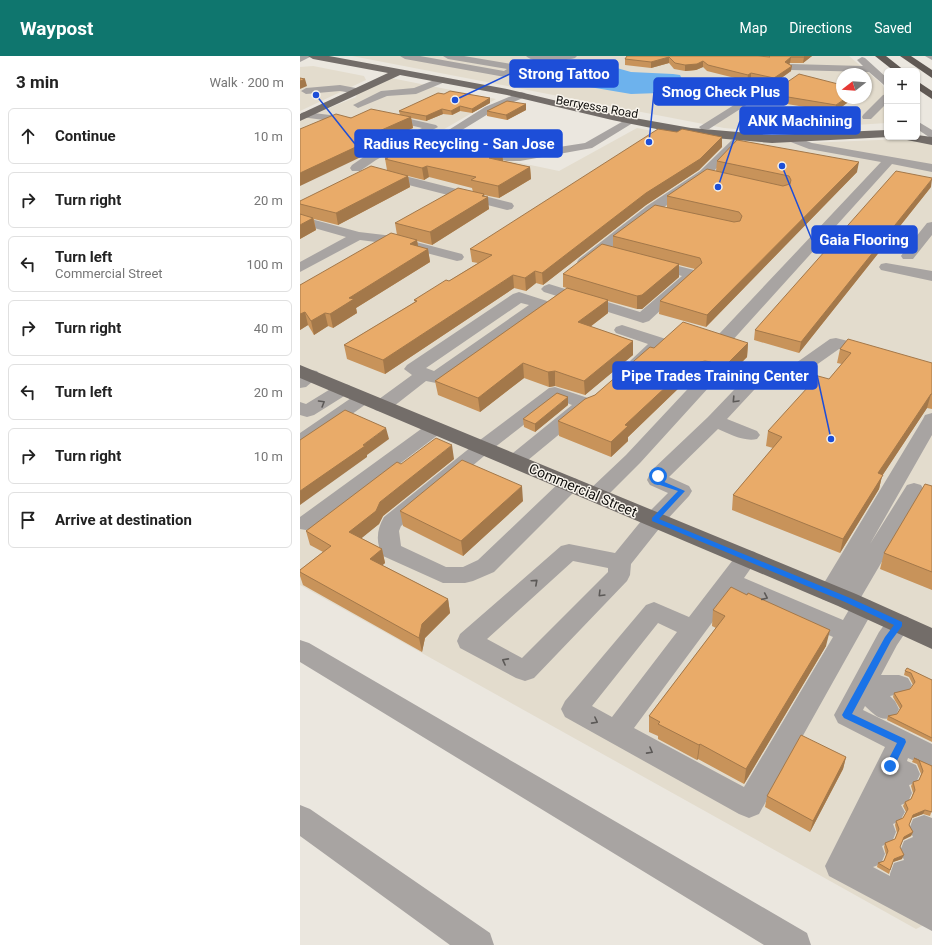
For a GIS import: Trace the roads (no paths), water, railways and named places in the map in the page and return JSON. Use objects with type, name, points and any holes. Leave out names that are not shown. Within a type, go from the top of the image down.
[{"type":"highway","points":[[880,56],[896,68]]},
{"type":"highway","points":[[905,56],[932,75]]},
{"type":"highway","points":[[920,86],[932,96]]},
{"type":"main road","name":"Berryessa Road","points":[[313,56],[521,95],[631,121],[737,141],[884,134]]},
{"type":"main road","points":[[303,117],[362,88],[400,72]]},
{"type":"main road","points":[[362,88],[391,82],[440,79]]},
{"type":"main road","name":"Berryessa Road","points":[[521,95],[608,108],[705,127],[748,132],[785,133],[884,128]]},
{"type":"main road","name":"Commercial Street","points":[[304,376],[343,389],[483,447],[847,600],[932,638]]},
{"type":"street","points":[[300,59],[307,56]]},
{"type":"street","points":[[405,56],[505,74],[517,68],[448,56]]},
{"type":"street","points":[[400,72],[439,56]]},
{"type":"street","points":[[531,56],[556,60],[572,56]]},
{"type":"street","points":[[857,56],[871,68]]},
{"type":"street","points":[[790,66],[845,68]]},
{"type":"street","points":[[872,69],[884,80]]},
{"type":"street","points":[[331,88],[327,83],[338,79],[334,78]]},
{"type":"street","points":[[358,105],[385,93],[416,91],[440,79]]},
{"type":"street","points":[[302,92],[331,88],[362,88]]},
{"type":"street","points":[[705,127],[761,91]]},
{"type":"street","points":[[867,116],[887,97],[873,94]]},
{"type":"street","points":[[521,95],[489,109],[442,138],[448,143],[512,158],[588,146],[631,121]]},
{"type":"street","points":[[303,117],[352,122],[371,116],[432,127],[372,157],[356,168],[507,206]]},
{"type":"street","points":[[725,338],[891,167],[902,159],[897,154],[866,149],[853,136]]},
{"type":"street","name":"Berryessa Road","points":[[792,138],[809,146],[844,152],[836,162],[891,167]]},
{"type":"street","points":[[639,260],[693,274],[643,318],[549,289],[652,209],[704,174],[737,141],[762,150]]},
{"type":"street","points":[[891,167],[932,168]]},
{"type":"street","points":[[704,174],[718,177]]},
{"type":"street","points":[[652,209],[667,213]]},
{"type":"street","points":[[300,220],[358,236],[393,240],[457,258]]},
{"type":"street","points":[[908,256],[932,226]]},
{"type":"street","points":[[300,268],[358,236]]},
{"type":"street","points":[[600,250],[616,254]]},
{"type":"street","points":[[886,267],[932,276]]},
{"type":"street","points":[[519,297],[541,304],[436,378],[424,374],[413,369],[519,297]]},
{"type":"street","points":[[622,330],[660,343],[624,374]]},
{"type":"street","points":[[620,562],[569,552],[469,641],[525,671],[619,575],[620,562],[654,520],[682,491],[660,482],[657,480],[658,476],[715,421],[761,372],[770,371],[789,376],[836,343],[886,356]]},
{"type":"street","points":[[382,406],[424,374]]},
{"type":"street","points":[[596,495],[633,459],[704,382]]},
{"type":"street","points":[[300,408],[307,412],[343,389]]},
{"type":"street","points":[[515,461],[578,408],[593,399],[555,392],[483,447],[392,522],[388,531],[391,550],[442,575],[465,575],[486,566],[570,484]]},
{"type":"street","points":[[300,442],[363,398]]},
{"type":"street","points":[[693,629],[654,610],[574,709],[749,805],[848,633],[847,600],[932,419]]},
{"type":"street","points":[[715,421],[750,435]]},
{"type":"street","points":[[306,523],[435,428]]},
{"type":"street","points":[[847,600],[914,490]]},
{"type":"street","points":[[616,732],[747,558]]},
{"type":"street","points":[[729,581],[848,633]]},
{"type":"street","points":[[899,624],[888,639],[864,687],[847,715],[932,757]]},
{"type":"street","points":[[300,650],[795,945]]},
{"type":"street","points":[[864,687],[899,684]]},
{"type":"street","points":[[864,687],[886,709]]},
{"type":"street","points":[[902,742],[880,808],[840,866],[925,871]]},
{"type":"street","points":[[300,819],[478,945]]},
{"type":"water","points":[[599,63],[631,72],[680,75],[682,79],[659,93],[631,94],[560,82],[559,77],[584,65]]},
{"type":"place","name":"Radius Recycling - San Jose","points":[[316,95]]},
{"type":"place","name":"Strong Tattoo","points":[[455,100]]},
{"type":"place","name":"Smog Check Plus","points":[[649,142]]},
{"type":"place","name":"Gaia Flooring","points":[[782,166]]},
{"type":"place","name":"ANK Machining","points":[[718,187]]},
{"type":"place","name":"Pipe Trades Training Center","points":[[831,439]]}]
